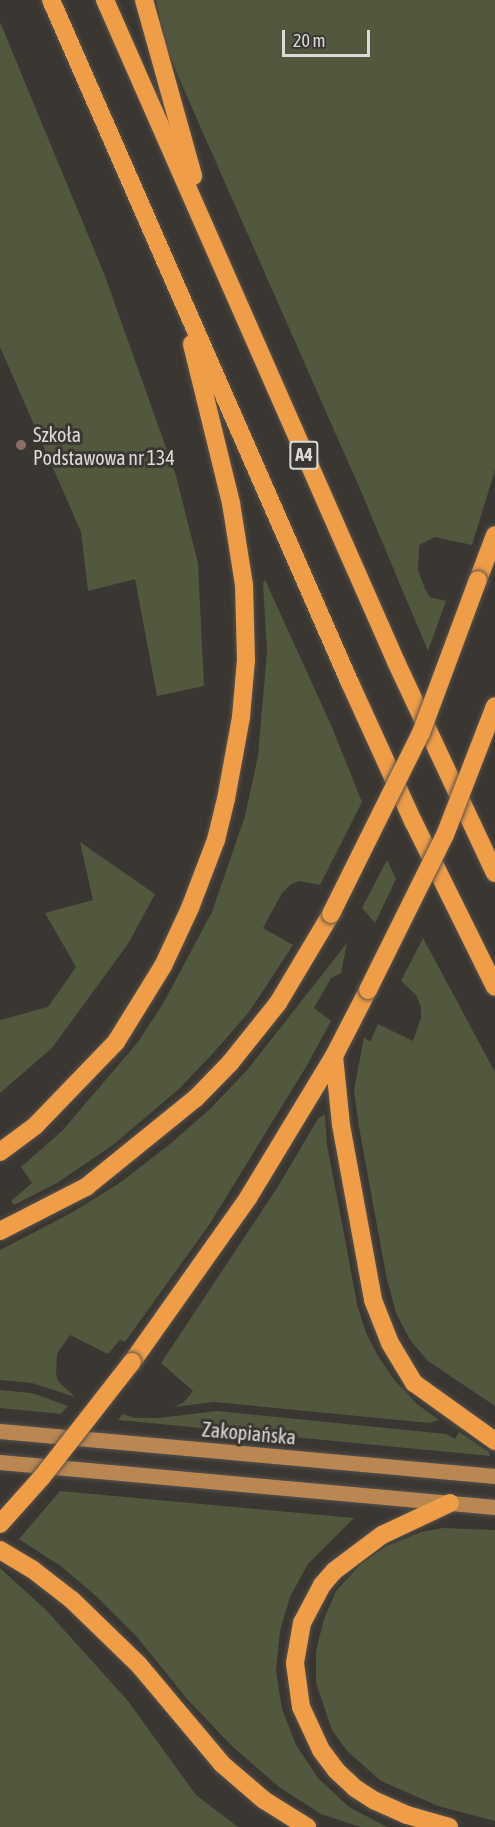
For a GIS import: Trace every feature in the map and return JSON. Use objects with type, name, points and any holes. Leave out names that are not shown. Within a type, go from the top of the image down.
[{"type":"highway","points":[[51,0],[403,800],[495,987]]},
{"type":"highway","name":"A4","points":[[105,0],[397,664],[495,873]]},
{"type":"highway","points":[[144,0],[212,244]]},
{"type":"highway","points":[[0,1152],[34,1126],[116,1041],[163,966],[190,908],[216,840],[226,799],[241,717],[246,660],[244,585],[231,503],[180,296]]},
{"type":"highway","points":[[0,1232],[86,1187],[196,1098],[230,1063],[278,1004],[331,914],[421,733],[495,535]]},
{"type":"highway","points":[[0,1524],[42,1476],[132,1362],[248,1198],[334,1056],[445,835],[495,706]]},
{"type":"highway","points":[[334,1056],[341,1125],[373,1300],[390,1343],[414,1383],[495,1441]]},
{"type":"highway","points":[[449,1827],[407,1815],[375,1801],[355,1788],[336,1770],[321,1750],[301,1707],[295,1663],[302,1623],[322,1585],[334,1571],[382,1534],[450,1503]]},
{"type":"highway","points":[[0,1550],[32,1569],[72,1600],[138,1665],[222,1764],[264,1800],[307,1827]]},
{"type":"main road","name":"Zakopiańska","points":[[0,1431],[495,1476]]},
{"type":"main road","points":[[0,1462],[495,1507]]},
{"type":"green space","points":[[156,0],[495,0],[495,470],[472,545],[435,537],[419,545],[418,570],[425,589],[430,597],[446,601],[428,651],[360,489],[185,92],[165,44]]},
{"type":"green space","points":[[0,22],[105,276],[176,476],[198,563],[204,686],[157,696],[135,579],[88,591],[81,532],[0,347]]},
{"type":"green space","points":[[265,580],[331,725],[362,802],[320,885],[300,881],[291,884],[282,893],[263,928],[293,945],[249,1012],[180,1088],[113,1145],[57,1183],[14,1205],[11,1201],[32,1183],[21,1167],[62,1131],[138,1042],[164,1002],[212,912],[245,816],[258,756],[267,652],[263,583]]},
{"type":"green space","points":[[80,842],[155,894],[128,944],[52,1048],[0,1093],[0,1020],[48,1007],[76,967],[45,913],[93,900]]},
{"type":"green space","points":[[387,860],[396,879],[375,923],[362,908]]},
{"type":"green space","points":[[423,938],[495,1072],[495,1406],[428,1361],[410,1340],[396,1313],[386,1275],[359,1127],[354,1090],[364,1037],[370,1042],[378,1024],[413,1041],[421,1018],[421,1007],[416,995],[401,981]]},
{"type":"green space","points":[[347,943],[341,973],[331,978],[314,1008],[331,1021],[306,1067],[209,1225],[125,1342],[120,1340],[108,1354],[70,1335],[57,1354],[56,1373],[58,1381],[75,1397],[32,1383],[0,1380],[0,1250],[73,1212],[121,1182],[211,1108],[248,1069]]},
{"type":"green space","points":[[325,1114],[327,1145],[357,1304],[366,1333],[396,1382],[417,1404],[439,1420],[430,1423],[214,1402],[175,1407],[184,1402],[193,1391],[161,1363],[277,1188],[318,1119]]},
{"type":"green space","points":[[0,1390],[32,1393],[68,1406],[61,1414],[0,1408]]},
{"type":"green space","points":[[217,1411],[446,1434],[455,1439],[459,1432],[489,1452],[490,1456],[118,1420],[123,1414],[134,1418],[159,1418]]},
{"type":"green space","points":[[60,1491],[354,1518],[308,1564],[290,1597],[280,1631],[276,1671],[282,1709],[296,1745],[318,1778],[349,1807],[387,1827],[360,1827],[321,1814],[279,1787],[231,1745],[187,1699],[137,1637],[96,1596],[62,1567],[19,1539]]},
{"type":"green space","points":[[443,1528],[495,1530],[495,1821],[438,1806],[381,1781],[347,1751],[332,1730],[316,1683],[316,1651],[324,1619],[336,1591],[362,1563],[387,1546],[421,1532]]},
{"type":"green space","points":[[0,1568],[46,1610],[128,1701],[196,1795],[238,1827],[0,1827]]},
{"type":"place","name":"Szkoła Podstawowa nr 134","points":[[21,445]]}]
